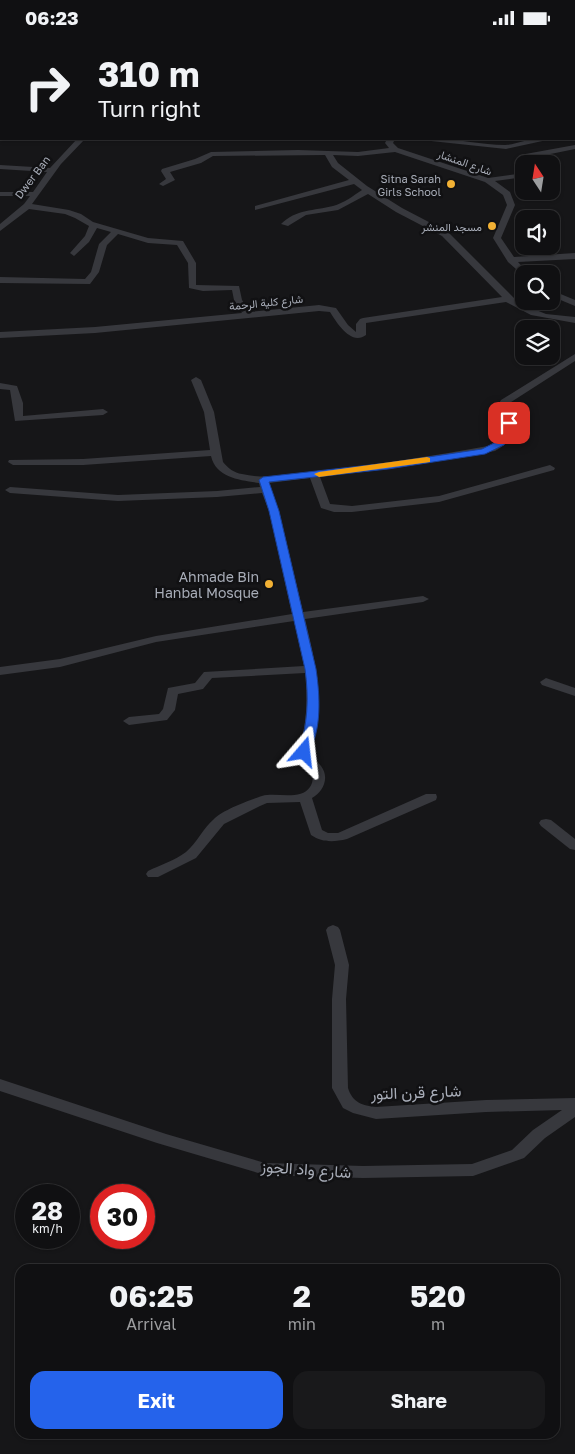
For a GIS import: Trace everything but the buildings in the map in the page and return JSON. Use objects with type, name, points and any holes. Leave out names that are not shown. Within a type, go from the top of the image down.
[{"type":"street","name":"Dwer Ban","points":[[0,228],[27,206],[51,170],[80,140]]},
{"type":"street","points":[[391,140],[389,143],[390,146],[396,150]]},
{"type":"street","points":[[440,140],[506,147],[543,140]]},
{"type":"street","points":[[534,155],[574,148]]},
{"type":"street","points":[[163,183],[171,180],[165,171],[198,161],[211,154],[358,154],[396,150]]},
{"type":"street","name":"شارع المنشار","points":[[396,150],[488,180],[506,195],[511,205],[497,238],[510,260],[515,265]]},
{"type":"street","points":[[328,154],[335,165],[368,190],[445,234],[502,291],[507,299],[522,308],[541,315],[575,320]]},
{"type":"street","points":[[0,167],[51,170]]},
{"type":"street","points":[[488,180],[515,176]]},
{"type":"street","points":[[258,209],[355,181]]},
{"type":"street","points":[[285,224],[304,213],[335,208],[368,190]]},
{"type":"street","points":[[0,194],[35,194]]},
{"type":"street","points":[[27,206],[66,212],[78,216],[93,225],[148,240],[180,243],[192,263],[192,286],[202,290],[229,286],[236,288],[238,300],[248,316]]},
{"type":"street","points":[[74,253],[86,241],[93,229],[93,225]]},
{"type":"street","points":[[0,280],[87,282],[95,272],[103,244],[116,232]]},
{"type":"street","points":[[510,260],[575,256]]},
{"type":"street","points":[[561,298],[575,292]]},
{"type":"street","points":[[561,298],[575,303]]},
{"type":"street","name":"شارع كلية الرحمة","points":[[0,335],[95,330],[328,308],[333,310],[352,334],[357,336],[361,335],[361,324],[363,321],[507,299]]},
{"type":"street","points":[[10,491],[118,498],[217,494],[313,475],[388,466],[491,449],[501,443],[508,433],[509,423],[502,407],[504,402],[575,357]]},
{"type":"street","points":[[196,380],[209,412],[218,463],[238,477],[265,485]]},
{"type":"street","points":[[0,386],[14,387],[18,403],[18,419],[102,412]]},
{"type":"street","points":[[13,462],[83,462],[215,453]]},
{"type":"street","points":[[313,475],[325,505],[334,509],[352,509],[451,497],[550,467]]},
{"type":"street","points":[[153,874],[191,855],[219,821],[266,799],[305,797],[317,787],[319,777],[316,768],[303,754],[310,734],[314,690],[311,669],[274,511],[265,485]]},
{"type":"street","points":[[0,671],[52,665],[154,640],[299,616],[423,599]]},
{"type":"street","points":[[130,721],[163,717],[169,710],[172,691],[199,686],[208,675],[311,669]]},
{"type":"street","points":[[546,683],[575,692]]},
{"type":"street","points":[[305,797],[316,832],[333,838],[342,836],[431,797]]},
{"type":"street","points":[[546,823],[575,846]]},
{"type":"street","name":"شارع قرن التور","points":[[333,930],[342,965],[339,999],[340,1088],[342,1097],[349,1104],[359,1110],[376,1113],[486,1106],[575,1104]]},
{"type":"street","name":"شارع واد الجوز","points":[[0,1085],[163,1139],[265,1169],[363,1172],[472,1170],[518,1154],[539,1134],[575,1109]]},
{"type":"slow traffic","points":[[319,474],[427,460]]},
{"type":"place","name":"Sitna Sarah Girls School","points":[[451,184]]},
{"type":"place","name":"مسجد المنشر","points":[[492,226]]},
{"type":"place","name":"Ahmade Bin Hanbal Mosque","points":[[269,584]]},
{"type":"route","points":[[304,752],[310,734],[314,690],[311,669],[274,511],[263,480],[388,466],[485,451],[501,443],[508,433],[509,423]]}]
